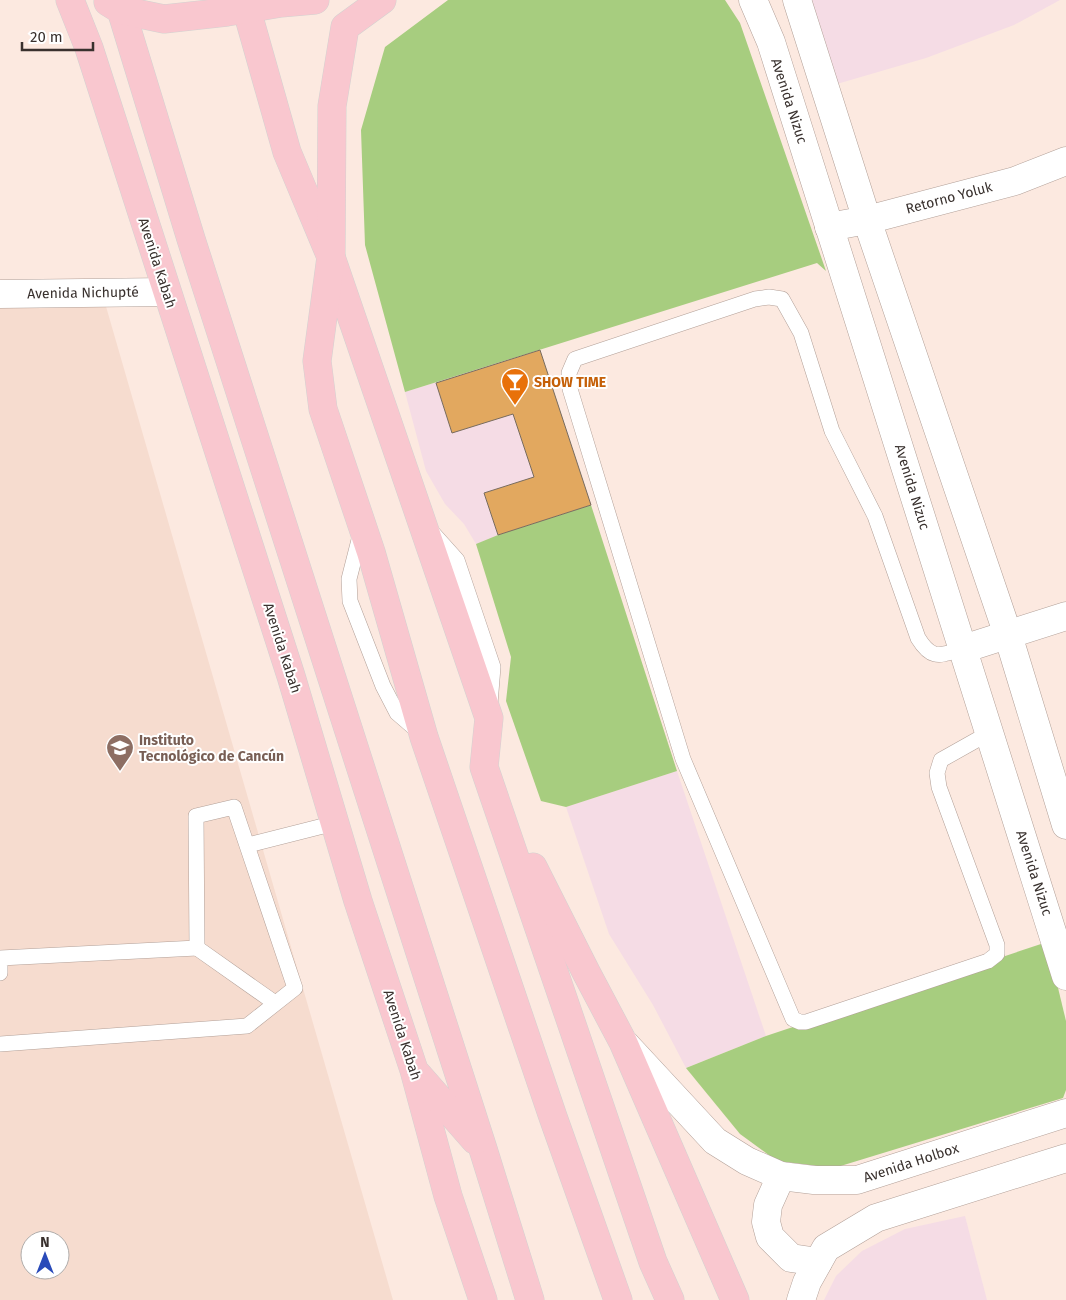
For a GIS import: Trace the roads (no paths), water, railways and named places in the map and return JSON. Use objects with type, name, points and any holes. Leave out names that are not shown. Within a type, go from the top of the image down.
[{"type":"main road","name":"Avenida Kabah","points":[[70,0],[89,48],[291,676],[358,901],[414,1070],[448,1196],[483,1300]]},
{"type":"main road","points":[[115,3],[164,19],[245,4],[315,0]]},
{"type":"main road","points":[[382,0],[345,27],[332,106],[331,257],[317,361],[323,409],[363,526],[424,737],[553,1117],[618,1300]]},
{"type":"main road","points":[[115,3],[530,1300]]},
{"type":"main road","points":[[245,4],[287,152],[331,257],[489,718],[484,767],[653,1262],[670,1300]]},
{"type":"main road","points":[[184,345],[191,240]]},
{"type":"main road","points":[[484,767],[623,1042],[735,1300]]},
{"type":"main road","points":[[414,1070],[483,1149]]},
{"type":"street","name":"Avenida Nizuc","points":[[753,0],[771,42],[1066,976]]},
{"type":"street","points":[[798,0],[867,220],[1008,635],[1066,825]]},
{"type":"street","name":"Retorno Yoluk","points":[[829,227],[867,220],[1015,181],[1066,161]]},
{"type":"street","name":"Avenida Nichupté","points":[[0,294],[166,292]]},
{"type":"street","points":[[904,465],[946,452]]},
{"type":"street","points":[[962,649],[1066,616]]},
{"type":"street","name":"Avenida Holbox","points":[[623,1042],[715,1141],[747,1161],[781,1176],[814,1180],[856,1180],[1066,1113]]},
{"type":"street","points":[[801,1300],[807,1282],[826,1248],[876,1218],[1066,1158]]},
{"type":"street","points":[[781,1176],[768,1205],[766,1222],[770,1237],[791,1258],[818,1262]]},
{"type":"lane","points":[[962,649],[937,655],[926,651],[918,638],[876,516],[832,431],[801,333],[782,299],[770,297],[755,299],[575,359],[569,373],[570,389],[683,759],[792,1019],[806,1022],[988,961],[997,954],[998,945],[939,788],[937,773],[941,760],[989,733]]},
{"type":"lane","points":[[0,1044],[247,1026],[295,988],[234,807],[196,816],[197,948]]},
{"type":"lane","points":[[248,845],[335,823]]},
{"type":"lane","points":[[0,973],[0,958],[197,948],[275,1003]]},
{"type":"place","name":"SHOW TIME","points":[[515,406]]},
{"type":"place","name":"Instituto Tecnológico de Cancún","points":[[120,772]]}]
